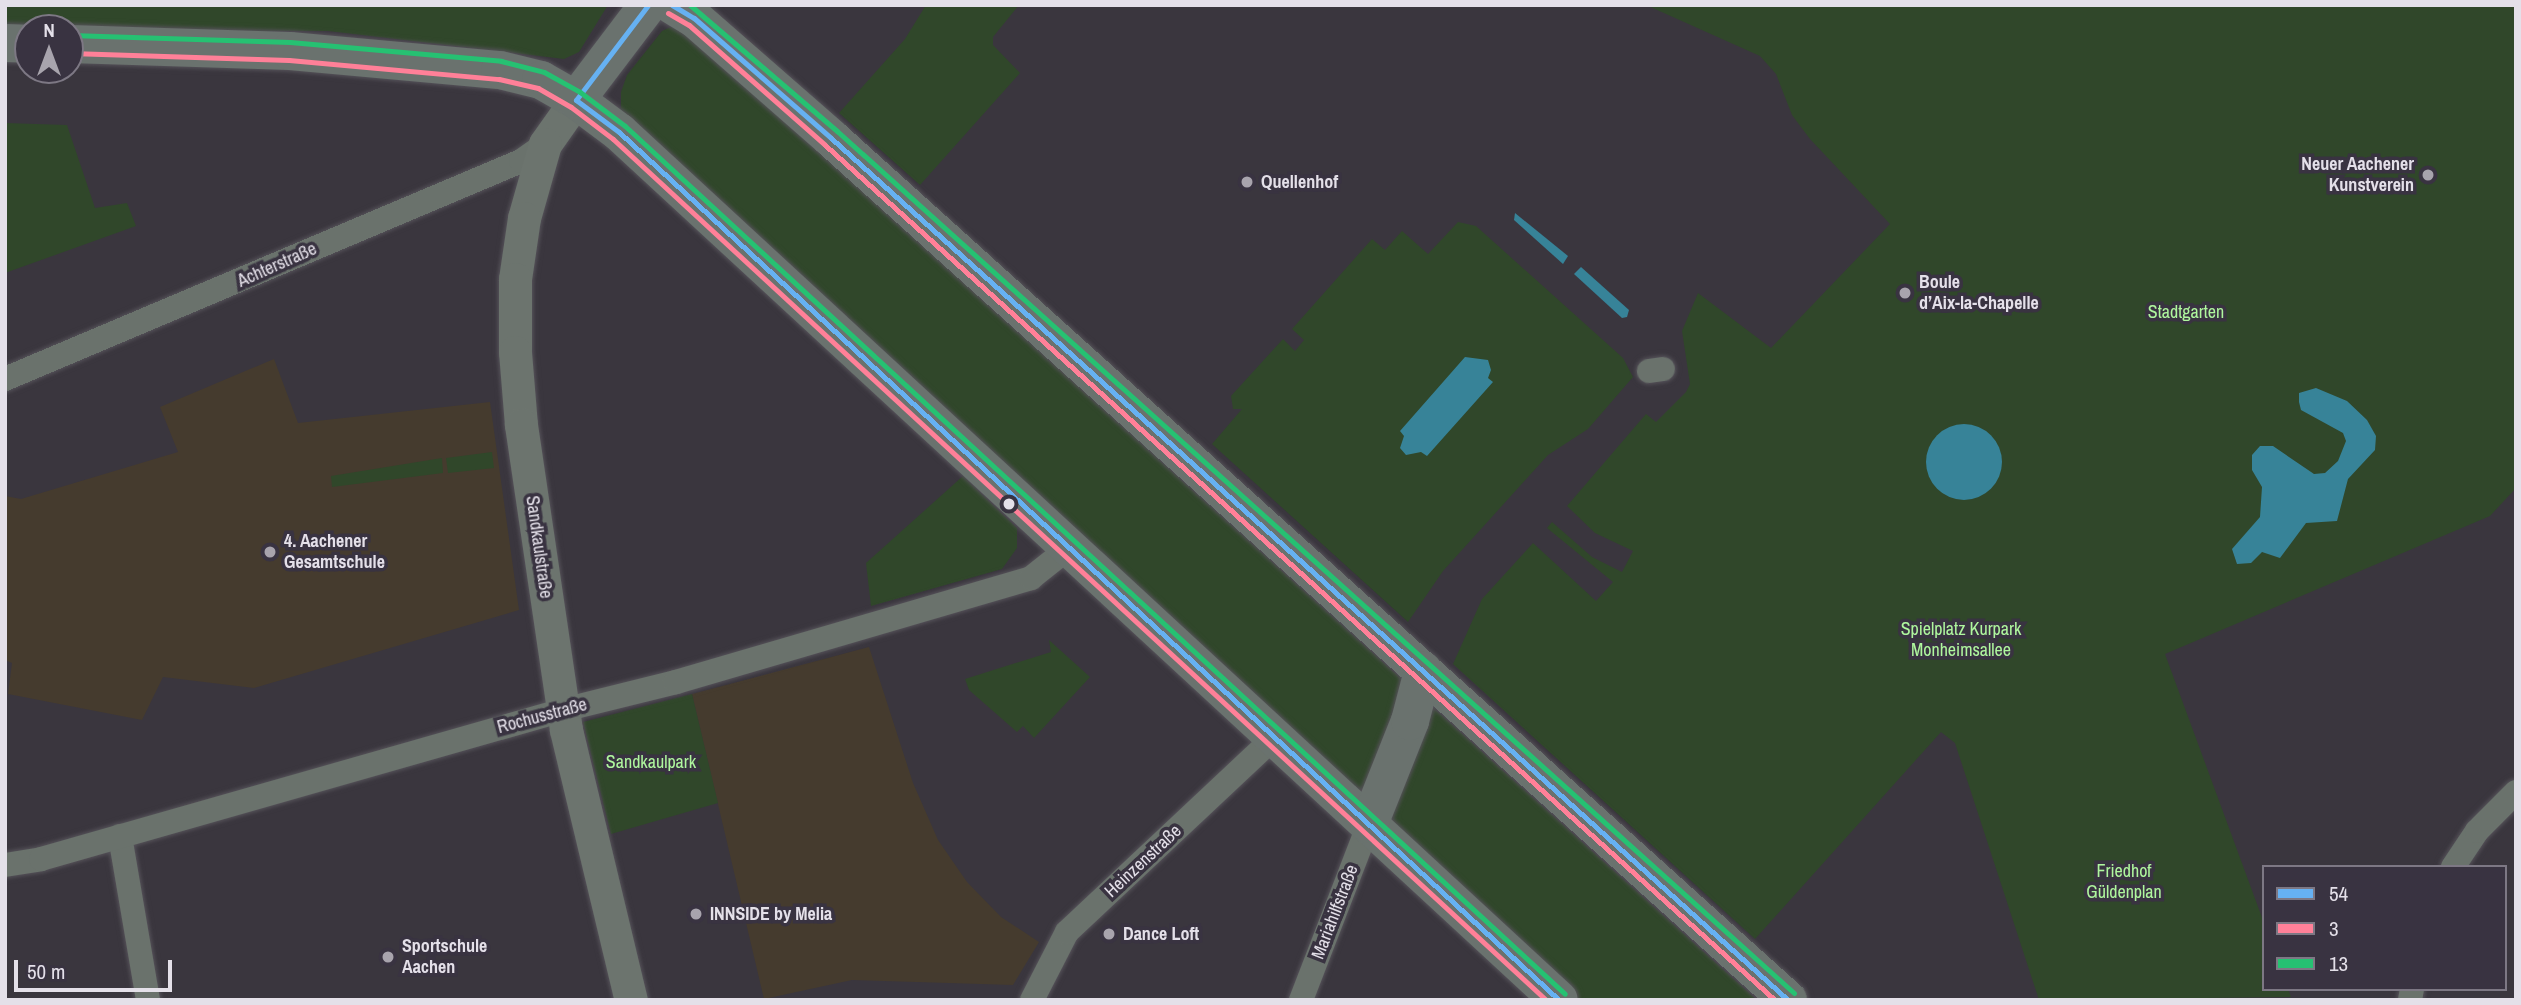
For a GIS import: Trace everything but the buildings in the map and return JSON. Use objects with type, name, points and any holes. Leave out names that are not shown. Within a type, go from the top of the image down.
[{"type":"main road","points":[[576,100],[648,5]]},
{"type":"main road","points":[[671,5],[694,18],[831,138],[1788,1000]]},
{"type":"main road","points":[[84,44],[290,51],[500,70],[541,80],[576,100],[619,132],[1559,1000]]},
{"type":"main road","points":[[1369,824],[1410,722],[1423,671]]},
{"type":"street","name":"Sandkaulstraße","points":[[576,100],[545,144],[522,231],[515,279],[515,352],[521,425],[563,710],[631,1000]]},
{"type":"street","name":"Achterstraße","points":[[5,379],[521,161],[545,144]]},
{"type":"street","name":"Rochusstraße","points":[[5,865],[120,836],[563,710],[676,682],[1031,578],[1070,547]]},
{"type":"street","name":"Heinzenstraße","points":[[1032,1000],[1067,932],[1275,737]]},
{"type":"street","points":[[2454,865],[2477,831],[2516,792]]},
{"type":"street","name":"Mariahilfstraße","points":[[1301,1000],[1369,824]]},
{"type":"street","points":[[120,836],[148,1000]]},
{"type":"shaded area","name":"4. Aachener Gesamtschule","points":[[274,359],[298,423],[490,402],[519,610],[254,688],[163,677],[142,720],[8,694],[12,663],[5,660],[5,496],[21,499],[178,452],[160,407]]},
{"type":"shaded area","points":[[869,647],[913,783],[938,840],[967,882],[1001,917],[1039,942],[1013,985],[852,980],[764,999],[692,694]]},
{"type":"green space","points":[[5,5],[608,5],[579,52],[564,59],[328,31],[84,30],[84,14],[14,14],[14,30],[5,30]]},
{"type":"green space","points":[[926,5],[1019,5],[993,37],[993,45],[1020,73],[920,185],[839,113],[905,39]]},
{"type":"green space","name":"Stadtgarten","points":[[1646,5],[2516,5],[2516,488],[2490,516],[2165,654],[2262,918],[2262,991],[2289,991],[2291,997],[2039,1000],[1955,743],[1941,732],[1755,939],[1453,664],[1482,599],[1533,543],[1596,601],[1613,582],[1547,528],[1552,522],[1592,557],[1622,572],[1633,551],[1595,533],[1567,506],[1646,414],[1656,422],[1686,392],[1690,384],[1682,331],[1698,293],[1771,348],[1890,224],[1810,139],[1792,115],[1776,74],[1760,56]]},
{"type":"green space","points":[[680,27],[1757,1000],[1573,1000],[621,115],[621,92],[627,75],[662,31]]},
{"type":"green space","points":[[5,123],[67,125],[95,208],[127,203],[136,226],[5,273]]},
{"type":"green space","points":[[1458,222],[1476,226],[1623,358],[1633,377],[1588,429],[1548,455],[1443,571],[1408,622],[1212,444],[1242,409],[1233,409],[1231,396],[1283,339],[1295,351],[1304,340],[1292,329],[1372,239],[1385,250],[1402,231],[1428,254]]},
{"type":"green space","points":[[492,452],[494,468],[448,473],[446,458]]},
{"type":"green space","points":[[442,458],[443,473],[332,487],[331,476]]},
{"type":"green space","points":[[963,476],[1017,528],[1017,548],[1002,569],[871,606],[866,563]]},
{"type":"green space","points":[[1049,640],[1090,677],[1034,738],[1023,726],[1017,732],[969,690],[965,679],[1051,652]]},
{"type":"green space","name":"Sandkaulpark","points":[[692,694],[718,803],[611,834],[583,722]]},
{"type":"water","points":[[1515,213],[1568,256],[1563,264],[1514,220]]},
{"type":"water","points":[[1581,267],[1629,310],[1627,317],[1622,318],[1574,274]]},
{"type":"water","points":[[1465,357],[1488,360],[1491,370],[1488,378],[1493,382],[1427,456],[1421,452],[1406,455],[1400,448],[1404,436],[1400,431]]},
{"type":"water","points":[[2316,388],[2347,401],[2367,420],[2376,436],[2375,450],[2348,479],[2337,521],[2306,523],[2280,558],[2262,552],[2251,563],[2237,564],[2232,549],[2260,517],[2262,487],[2252,470],[2252,455],[2260,446],[2273,446],[2314,474],[2325,473],[2338,461],[2346,441],[2343,433],[2301,410],[2299,393]]},
{"type":"water","points":[[1964,424],[1979,427],[1991,435],[1999,447],[2002,462],[1999,477],[1991,489],[1979,497],[1964,500],[1949,497],[1937,489],[1929,477],[1926,462],[1929,447],[1937,435],[1949,427]]},
{"type":"transit line","name":"54","points":[[576,100],[648,5]]},
{"type":"transit line","name":"54","points":[[672,5],[694,18],[831,138],[1788,1000]]},
{"type":"transit line","name":"13","points":[[690,5],[837,131],[1794,993]]},
{"type":"transit line","name":"3","points":[[668,13],[689,25],[825,145],[1775,1000]]},
{"type":"transit line","name":"13","points":[[84,35],[290,42],[501,61],[544,72],[580,92],[625,126],[1565,994]]},
{"type":"transit line","name":"3","points":[[84,53],[289,60],[499,79],[538,88],[571,107],[613,139],[1546,1000]]},
{"type":"transit line","name":"54","points":[[576,100],[619,132],[1559,1000]]},
{"type":"place","name":"Neuer Aachener Kunstverein","points":[[2428,175]]},
{"type":"place","name":"Quellenhof","points":[[1247,182]]},
{"type":"place","name":"Boule d’Aix-la-Chapelle","points":[[1905,293]]},
{"type":"place","name":"4. Aachener Gesamtschule","points":[[270,552]]},
{"type":"place","name":"INNSIDE by Melia","points":[[696,914]]},
{"type":"place","name":"Dance Loft","points":[[1109,934]]},
{"type":"place","name":"Sportschule Aachen","points":[[388,957]]},
{"type":"park label","name":"Spielplatz Kurpark Monheimsallee","points":[[1961,640]]},
{"type":"park label","name":"Friedhof Güldenplan","points":[[2124,882]]}]
